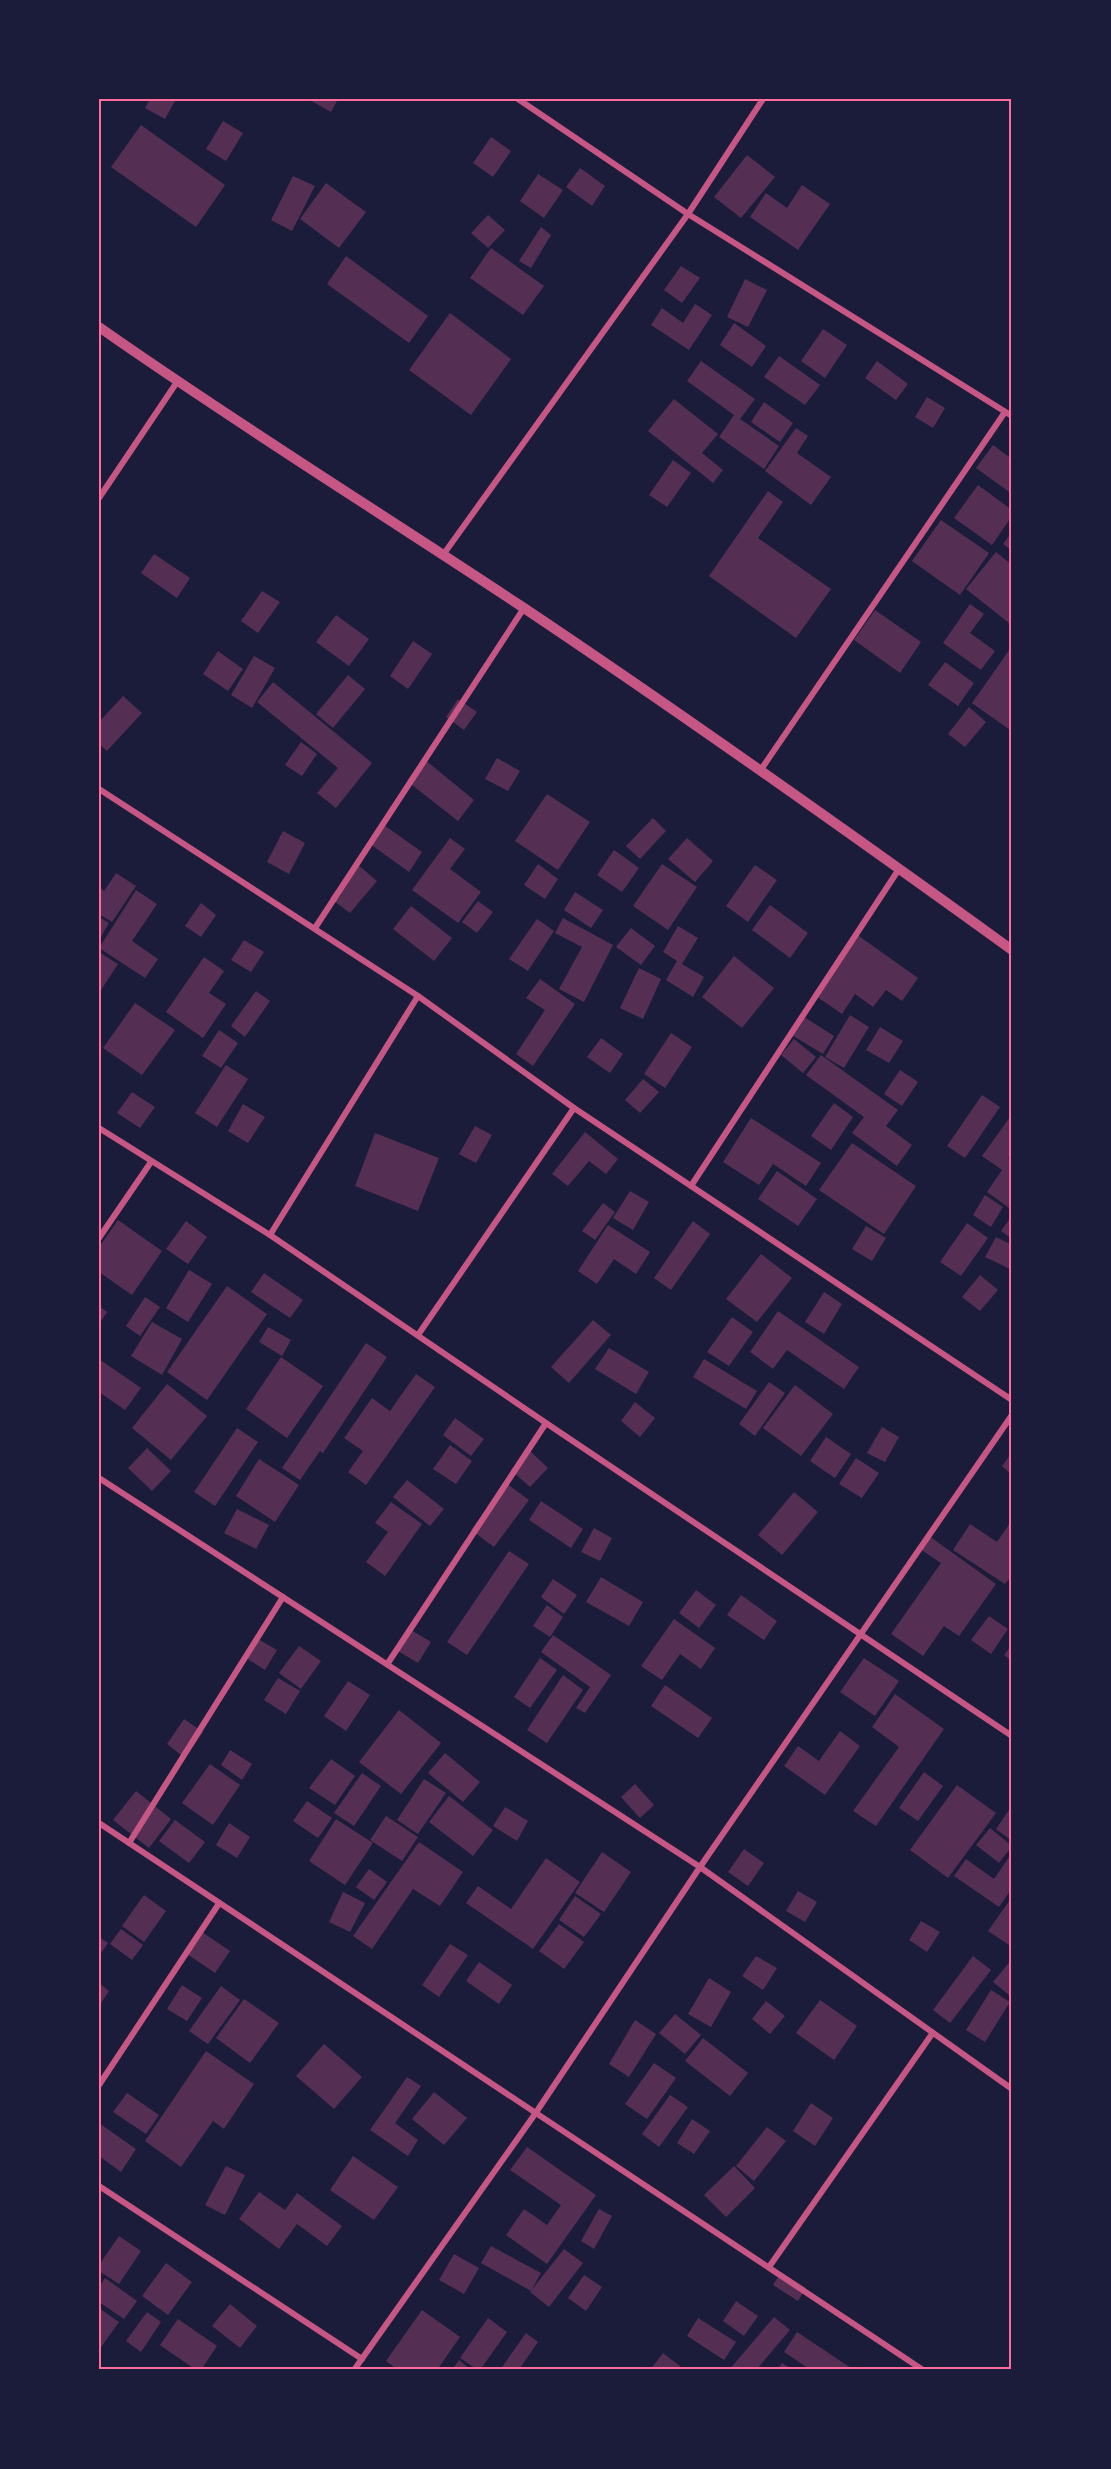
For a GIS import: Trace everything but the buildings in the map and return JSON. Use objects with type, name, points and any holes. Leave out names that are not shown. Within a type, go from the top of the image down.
[{"type":"street","points":[[518,99],[688,214],[1012,416]]},
{"type":"street","points":[[443,555],[688,214],[763,99]]},
{"type":"street","points":[[99,327],[177,382],[524,608],[760,771],[1012,950]]},
{"type":"street","points":[[99,498],[177,382]]},
{"type":"street","points":[[760,771],[1005,412]]},
{"type":"street","points":[[315,928],[524,608]]},
{"type":"street","points":[[99,789],[418,996],[574,1108],[1012,1400]]},
{"type":"street","points":[[691,1186],[899,869]]},
{"type":"street","points":[[270,1235],[418,996]]},
{"type":"street","points":[[418,1335],[574,1108]]},
{"type":"street","points":[[99,1128],[270,1235],[1012,1736]]},
{"type":"street","points":[[99,1238],[151,1162]]},
{"type":"street","points":[[354,2370],[535,2114],[700,1867],[1012,1414]]},
{"type":"street","points":[[388,1663],[546,1423]]},
{"type":"street","points":[[99,1478],[700,1867],[1012,2089]]},
{"type":"street","points":[[129,1843],[283,1597]]},
{"type":"street","points":[[99,1823],[218,1905],[922,2370]]},
{"type":"street","points":[[99,2085],[218,1905]]},
{"type":"street","points":[[769,2267],[932,2034]]},
{"type":"street","points":[[99,2186],[362,2359]]}]
